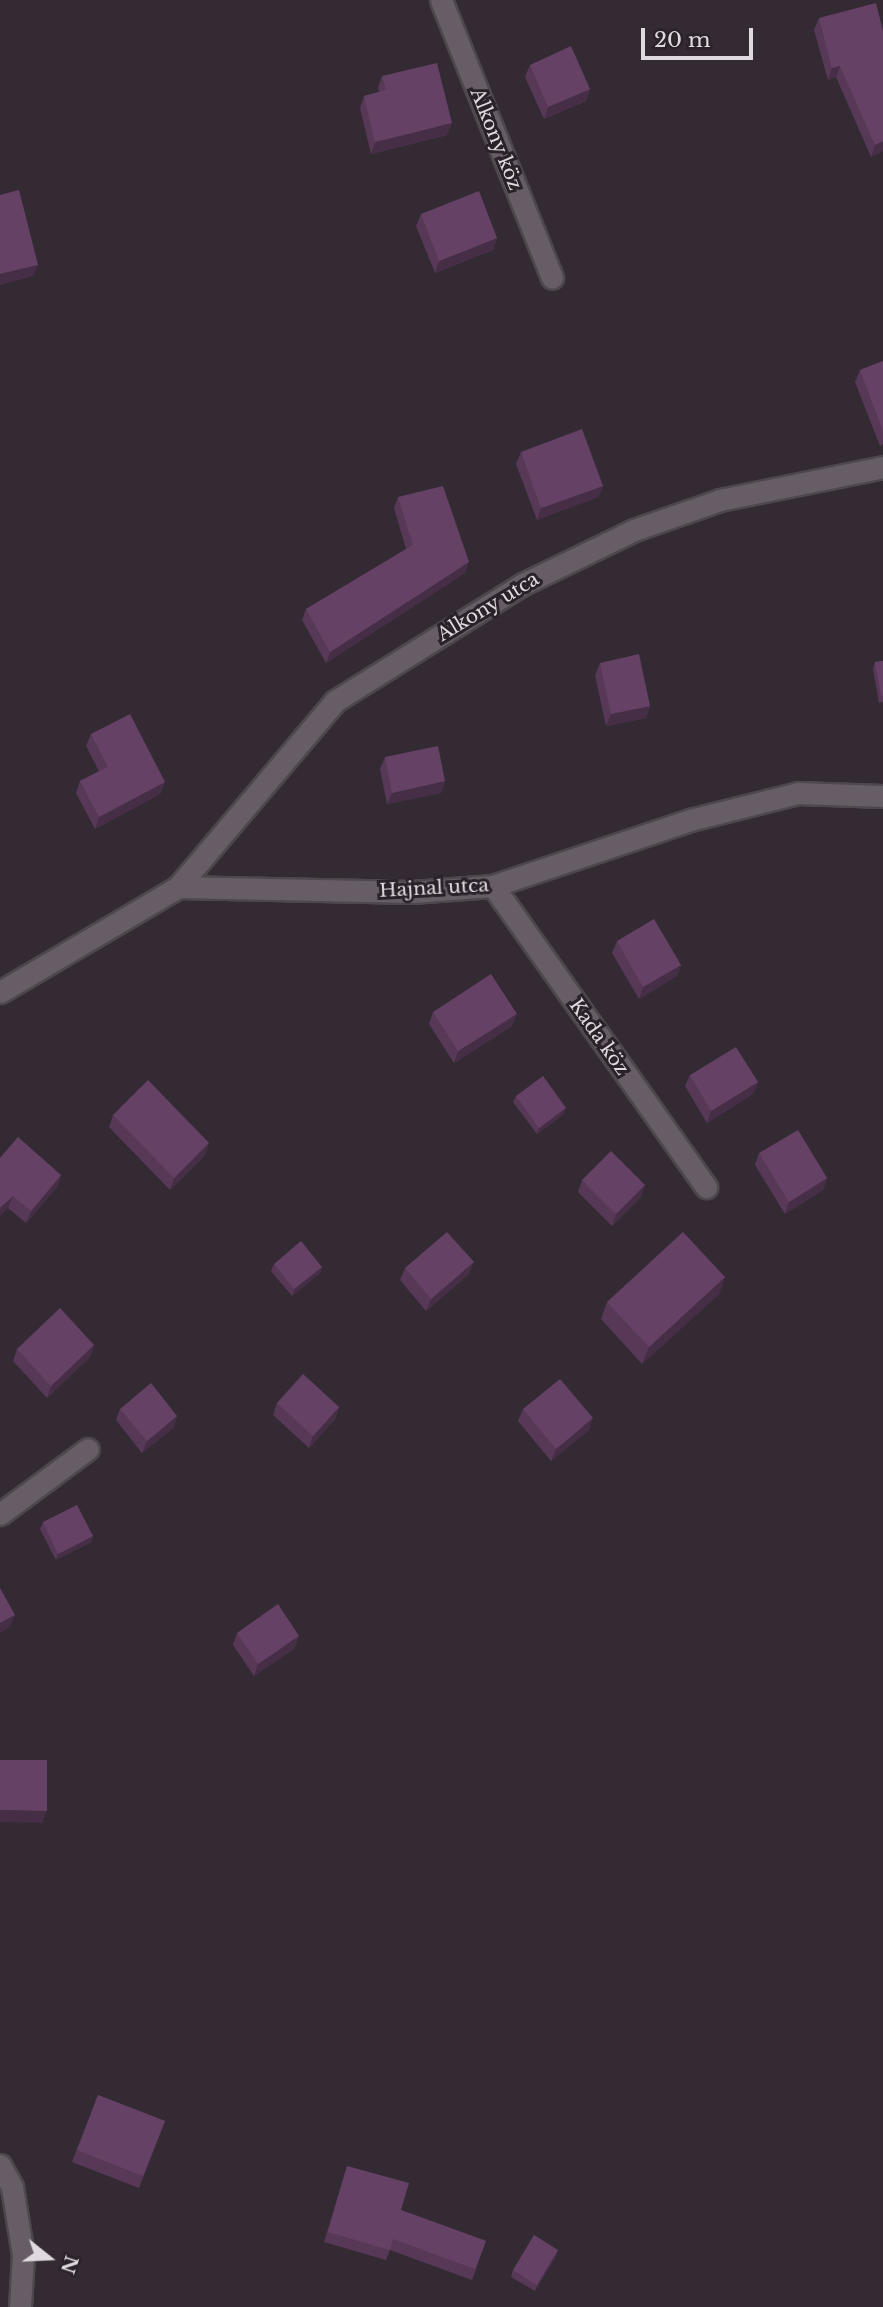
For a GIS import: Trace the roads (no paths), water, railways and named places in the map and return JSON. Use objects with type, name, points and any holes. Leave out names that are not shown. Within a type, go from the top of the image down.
[{"type":"street","name":"Alkony köz","points":[[441,0],[552,278]]},
{"type":"street","name":"Alkony utca","points":[[178,887],[335,701],[523,584],[634,530],[720,500],[883,467]]},
{"type":"street","name":"Hajnal utca","points":[[178,887],[412,892],[493,886],[690,821],[798,793],[883,796]]},
{"type":"street","name":"Kada köz","points":[[493,886],[706,1187]]},
{"type":"street","points":[[0,992],[178,887]]},
{"type":"street","points":[[0,1514],[88,1449]]},
{"type":"street","points":[[0,2165],[12,2187],[23,2255],[20,2307]]}]
